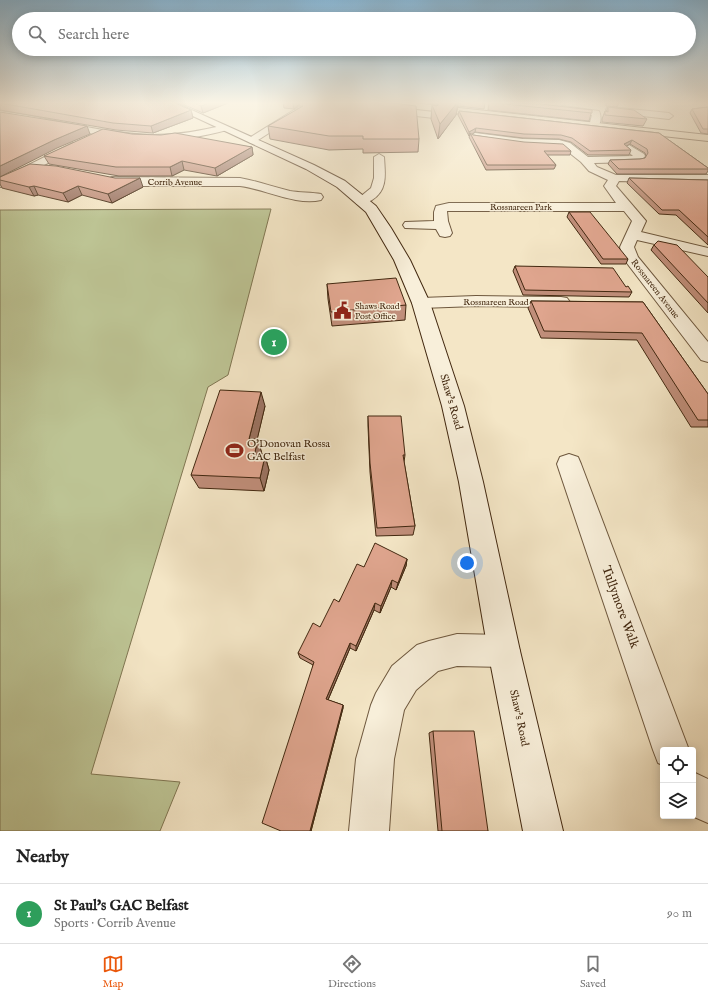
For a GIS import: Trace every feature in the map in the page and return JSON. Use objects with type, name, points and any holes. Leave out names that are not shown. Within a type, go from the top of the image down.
[{"type":"street","points":[[0,182],[82,142]]},
{"type":"street","name":"Shaw's Road","points":[[255,142],[328,176],[341,184],[371,209],[384,228],[402,260],[421,303],[453,406],[471,482],[504,651],[544,831]]},
{"type":"street","points":[[521,142],[559,143],[566,145],[585,160],[590,167],[599,173],[615,179],[708,179]]},
{"type":"street","points":[[585,160],[638,159],[640,156],[629,148]]},
{"type":"street","points":[[361,201],[375,193],[380,186],[378,157]]},
{"type":"street","points":[[32,167],[53,170]]},
{"type":"street","name":"Corrib Avenue","points":[[100,179],[135,182],[226,182],[254,184],[290,195],[317,197]]},
{"type":"street","name":"Rossnareen Avenue","points":[[615,179],[610,186],[613,193],[639,221],[627,247],[631,258],[708,354]]},
{"type":"street","name":"Rossnareen Park","points":[[410,225],[443,229],[440,212],[441,209],[449,207],[627,207]]},
{"type":"street","points":[[633,235],[708,252]]},
{"type":"street","name":"Rossnareen Road","points":[[421,303],[476,301],[575,302]]},
{"type":"street","points":[[644,304],[667,304]]},
{"type":"street","name":"Tullymore Walk","points":[[569,464],[670,747]]},
{"type":"street","points":[[369,831],[375,759],[388,705],[404,678],[429,657],[457,650],[504,651]]},
{"type":"street","points":[[696,794],[708,804]]},
{"type":"green space","points":[[271,209],[228,375],[208,387],[91,774],[180,782],[160,831],[0,831],[0,210]]},
{"type":"building","points":[[0,142],[50,142],[0,166]]},
{"type":"building","points":[[75,142],[223,142],[252,147],[215,168],[182,161],[170,167],[116,167],[44,156]]},
{"type":"building","points":[[475,142],[563,144],[571,151],[544,151],[556,165],[487,165]]},
{"type":"building","points":[[577,142],[628,142],[624,144],[631,150],[590,151]]},
{"type":"building","points":[[635,142],[671,142],[708,169],[619,169],[610,160],[645,158],[648,153],[647,149]]},
{"type":"building","points":[[30,164],[56,166],[115,178],[140,178],[108,194],[78,186],[63,193],[0,180],[0,177]]},
{"type":"building","points":[[629,178],[708,180],[708,237],[679,210],[662,210]]},
{"type":"building","points":[[569,212],[590,212],[628,259],[603,259]]},
{"type":"building","points":[[658,241],[677,245],[708,277],[708,303],[654,245]]},
{"type":"building","points":[[515,266],[613,268],[626,287],[628,286],[632,292],[525,290]]},
{"type":"building","points":[[396,278],[406,305],[331,312],[327,284]]},
{"type":"building","points":[[531,301],[643,302],[708,394],[708,420],[698,420],[642,333],[544,331]]},
{"type":"building","points":[[220,390],[261,392],[249,439],[258,439],[254,456],[265,456],[260,478],[191,475]]},
{"type":"building","points":[[368,416],[401,416],[405,455],[403,455],[415,526],[377,528],[370,463]]},
{"type":"building","points":[[375,543],[407,559],[398,583],[392,580],[381,606],[375,603],[356,646],[350,643],[326,699],[343,705],[310,831],[281,831],[262,823],[314,662],[298,653],[313,623],[320,627],[334,599],[339,602],[357,564],[364,567]]},
{"type":"building","points":[[433,731],[474,731],[488,831],[442,831]]},
{"type":"place","name":"Shaws Road Post Office","points":[[342,311]]},
{"type":"place","name":"St Paul's GAC Belfast","points":[[274,342]]},
{"type":"place","name":"O'Donovan Rossa GAC Belfast","points":[[234,450]]}]
